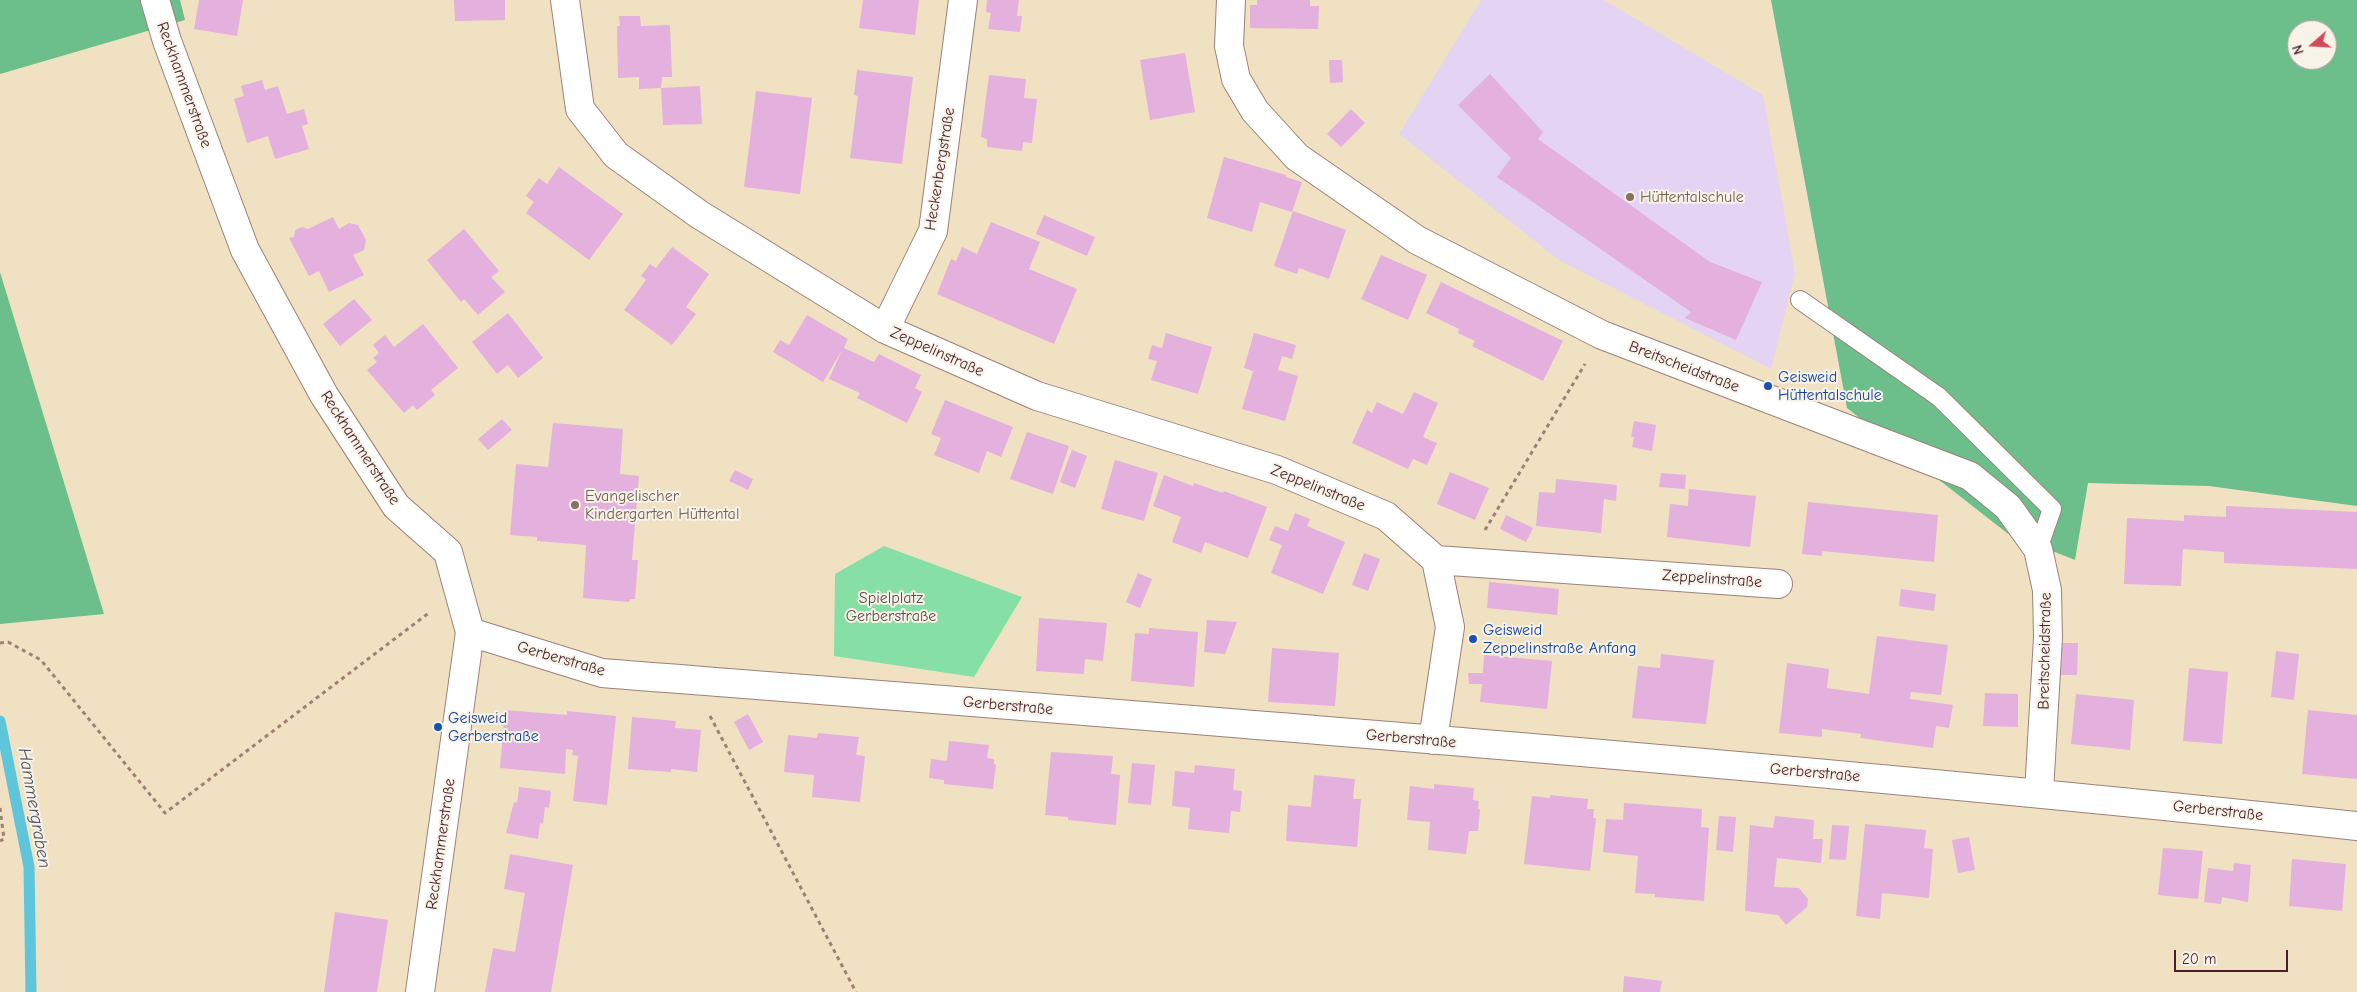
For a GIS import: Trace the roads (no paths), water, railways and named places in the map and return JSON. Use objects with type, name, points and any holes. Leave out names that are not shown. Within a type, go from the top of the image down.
[{"type":"street","name":"Reckhammerstraße","points":[[155,0],[166,41],[245,250],[324,395],[396,506],[448,552],[470,632],[420,992]]},
{"type":"street","name":"Zeppelinstraße","points":[[565,0],[580,109],[616,155],[700,215],[885,329],[1036,396],[1286,474],[1386,516],[1436,560],[1778,584]]},
{"type":"street","name":"Heckenbergstraße","points":[[885,329],[933,231],[963,0]]},
{"type":"street","name":"Breitscheidstraße","points":[[1230,0],[1229,46],[1236,79],[1255,111],[1297,157],[1417,240],[1602,335],[1970,476],[2008,507],[2038,550],[2047,590],[2048,637],[2039,792]]},
{"type":"street","points":[[1434,740],[1450,627],[1436,560]]},
{"type":"street","name":"Gerberstraße","points":[[470,632],[602,673],[1434,740],[2039,792],[2357,826]]},
{"type":"lane","points":[[1800,300],[1939,397],[2052,509],[2038,550]]},
{"type":"waterway","name":"Hammergraben","points":[[0,721],[29,867],[31,992]]},
{"type":"place","name":"Hüttentalschule","points":[[1630,197]]},
{"type":"place","name":"Geisweid Hüttentalschule","points":[[1768,386]]},
{"type":"place","name":"Evangelischer Kindergarten Hüttental","points":[[575,505]]},
{"type":"place","name":"Geisweid Zeppelinstraße Anfang","points":[[1473,639]]},
{"type":"place","name":"Geisweid Gerberstraße","points":[[438,727]]},
{"type":"park label","name":"Spielplatz Gerberstraße","points":[[891,607]]}]
